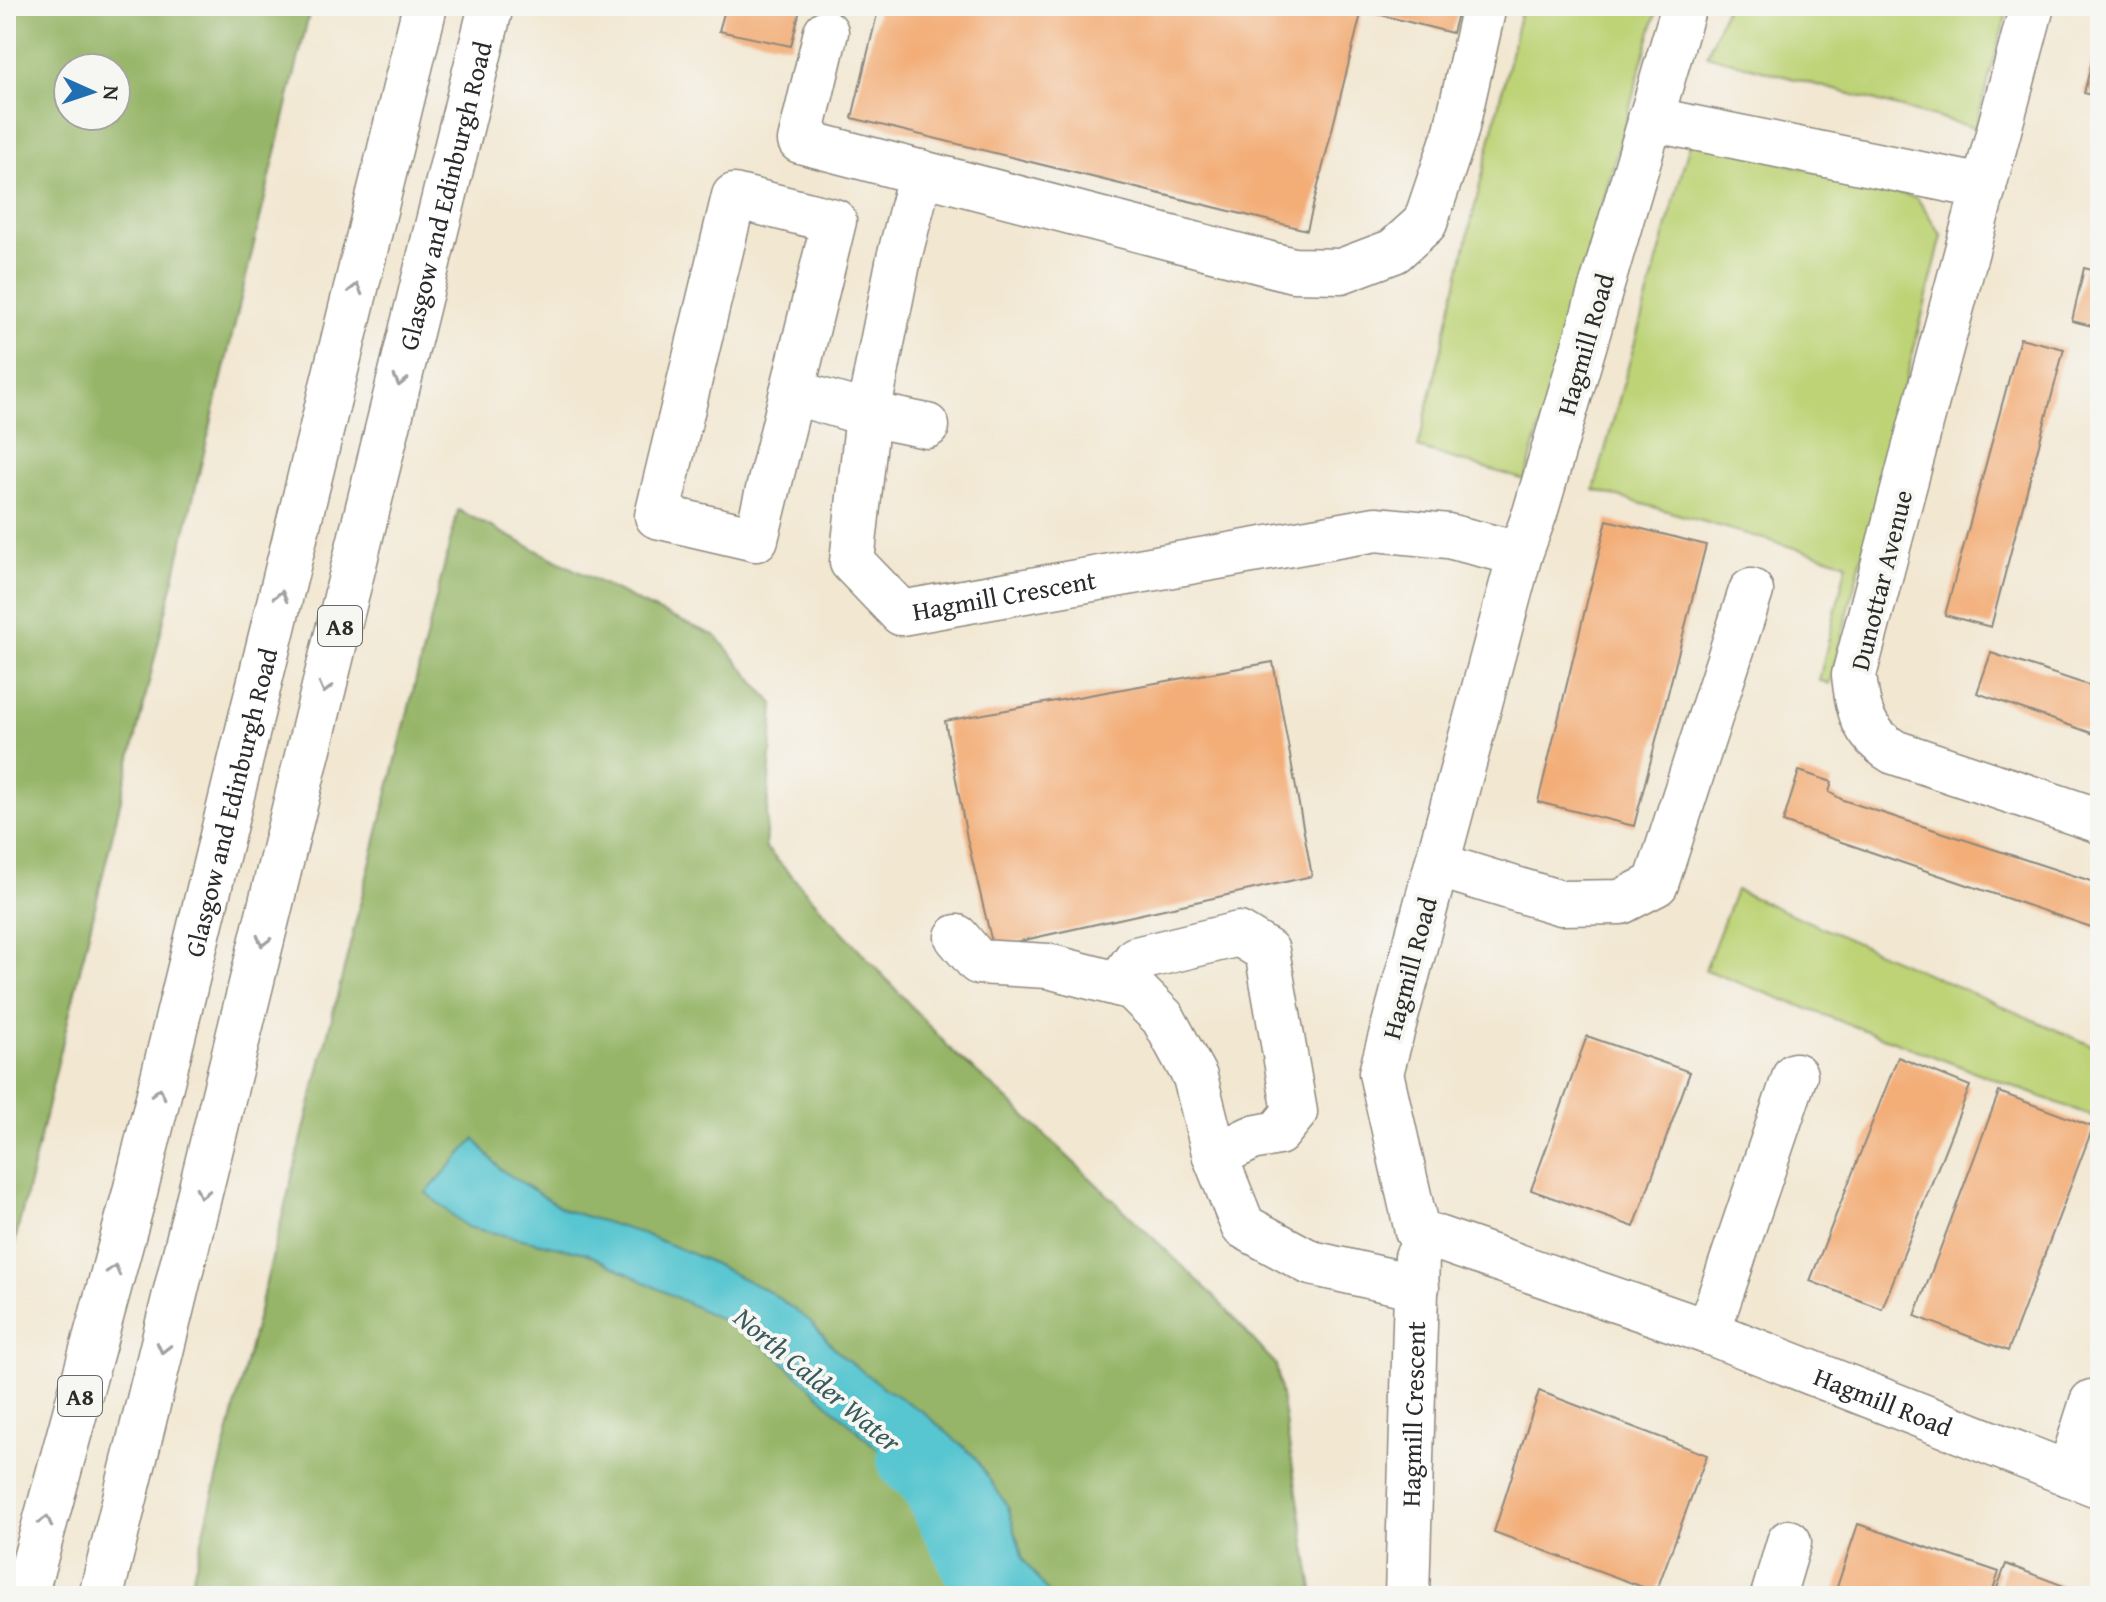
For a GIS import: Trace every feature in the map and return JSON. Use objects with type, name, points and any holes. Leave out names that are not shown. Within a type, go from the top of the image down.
[{"type":"main road","name":"Glasgow and Edinburgh Road","points":[[25,1596],[134,1196],[425,6]]},
{"type":"main road","name":"Glasgow and Edinburgh Road","points":[[101,1596],[491,6]]},
{"type":"main road","points":[[826,32],[800,141],[1293,270],[1341,271],[1394,251],[1425,223],[1456,131],[1484,6]]},
{"type":"main road","name":"Hagmill Road","points":[[1684,6],[1535,513],[1520,554],[1381,1073],[1417,1231],[1708,1332],[2085,1480]]},
{"type":"main road","name":"Dunottar Avenue","points":[[2032,6],[1854,675],[1857,700],[1875,741],[1894,752],[2100,821]]},
{"type":"main road","points":[[1650,119],[1984,187]]},
{"type":"main road","name":"Hagmill Crescent","points":[[921,172],[899,258],[868,414],[852,562],[901,613],[1376,529],[1448,536],[1520,554]]},
{"type":"main road","points":[[734,196],[834,221],[792,392],[756,539],[657,516],[734,196]]},
{"type":"main road","points":[[792,392],[868,414],[927,426]]},
{"type":"main road","points":[[1437,865],[1561,903],[1621,902],[1656,884],[1751,591]]},
{"type":"main road","points":[[1118,984],[1136,959],[1239,934],[1267,951],[1295,1112],[1278,1133],[1252,1138],[1215,1156]]},
{"type":"main road","points":[[957,937],[978,962],[1048,966],[1133,988],[1163,1018],[1195,1077],[1215,1156],[1243,1226],[1311,1263],[1417,1287]]},
{"type":"main road","points":[[1708,1332],[1795,1075]]},
{"type":"main road","name":"Hagmill Crescent","points":[[1407,1596],[1417,1231]]},
{"type":"main road","points":[[2085,1480],[2092,1402]]},
{"type":"main road","points":[[1773,1596],[1789,1542]]},
{"type":"green space","points":[[6,6],[311,6],[6,1279]]},
{"type":"green space","points":[[1522,6],[1658,6],[1525,480],[1418,448]]},
{"type":"green space","points":[[1726,6],[2009,6],[1975,128],[1707,55]]},
{"type":"green space","points":[[1691,139],[1917,198],[1942,236],[1830,684],[1819,680],[1847,563],[1594,490]]},
{"type":"green space","points":[[458,510],[642,604],[716,636],[774,705],[765,847],[956,1055],[1003,1095],[1212,1294],[1276,1365],[1314,1596],[188,1596]]},
{"type":"green space","points":[[1736,890],[2100,1049],[2100,1119],[1705,970]]},
{"type":"water","points":[[475,1139],[500,1169],[565,1210],[644,1234],[704,1259],[770,1292],[810,1321],[840,1354],[884,1388],[923,1412],[973,1455],[1008,1507],[1023,1559],[1051,1596],[1009,1596],[922,1490],[770,1350],[726,1322],[586,1253],[467,1227],[426,1193]]},
{"type":"building","points":[[726,6],[801,6],[791,46],[719,31]]},
{"type":"building","points":[[879,6],[1459,6],[1452,33],[1362,10],[1307,230],[852,118]]},
{"type":"building","points":[[2100,33],[2100,97],[2084,93]]},
{"type":"building","points":[[2084,268],[2100,272],[2100,328],[2072,321]]},
{"type":"building","points":[[2020,338],[2064,349],[1991,627],[1945,615]]},
{"type":"building","points":[[1607,520],[1706,545],[1634,826],[1538,802]]},
{"type":"building","points":[[1991,653],[2100,689],[2100,736],[1977,693]]},
{"type":"building","points":[[1273,662],[1312,876],[993,947],[967,838],[945,721]]},
{"type":"building","points":[[1799,771],[1832,782],[1829,792],[1843,800],[2100,884],[2100,930],[1783,822]]},
{"type":"building","points":[[1587,1036],[1690,1072],[1634,1227],[1531,1190]]},
{"type":"building","points":[[1898,1057],[1970,1086],[1882,1309],[1810,1281]]},
{"type":"building","points":[[1999,1092],[2093,1127],[2008,1351],[1915,1316]]},
{"type":"building","points":[[1539,1391],[1707,1455],[1656,1592],[1494,1532]]},
{"type":"building","points":[[1858,1524],[1999,1572],[1991,1596],[1834,1596]]},
{"type":"building","points":[[2006,1564],[2090,1596],[1994,1596]]},
{"type":"waterway","name":"North Calder Water","points":[[913,1459],[932,1475],[994,1596]]}]
